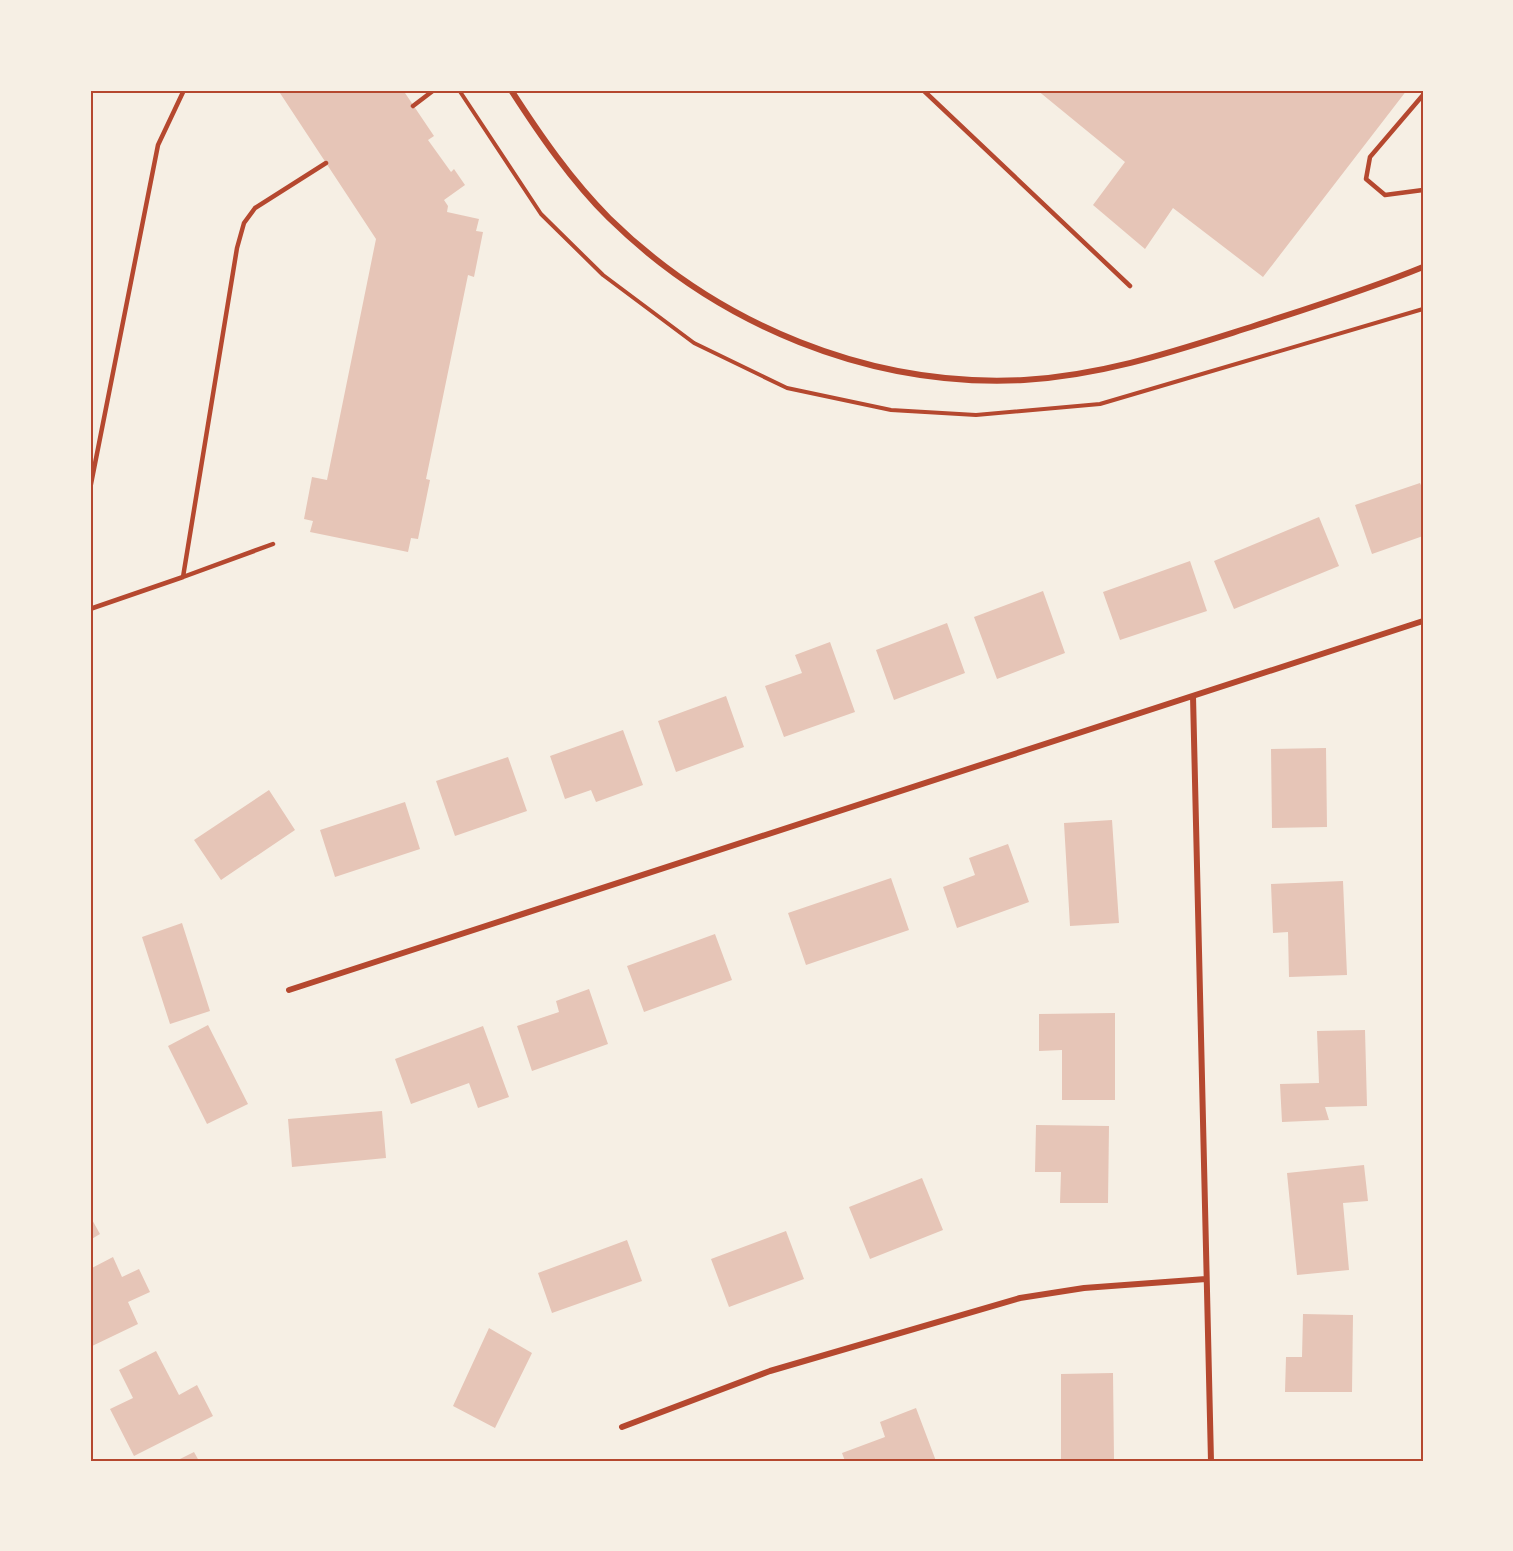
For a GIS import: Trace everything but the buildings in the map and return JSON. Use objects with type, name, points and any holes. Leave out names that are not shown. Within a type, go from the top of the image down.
[{"type":"street","points":[[511,90],[564,166],[608,217],[658,262],[713,300],[781,335],[843,358],[899,371],[956,379],[1023,380],[1089,373],[1157,357],[1373,288],[1423,267]]},
{"type":"street","points":[[289,990],[1423,621]]},
{"type":"street","points":[[1193,696],[1211,1461]]},
{"type":"street","points":[[622,1427],[770,1371],[1020,1298],[1084,1288],[1206,1279]]},
{"type":"lane","points":[[90,489],[158,146],[184,90]]},
{"type":"lane","points":[[414,106],[434,90]]},
{"type":"lane","points":[[923,90],[1130,286]]},
{"type":"lane","points":[[1423,95],[1371,157],[1366,179],[1385,195],[1423,190]]},
{"type":"lane","points":[[183,577],[237,248],[244,223],[255,208],[326,163]]},
{"type":"lane","points":[[90,609],[273,544]]},
{"type":"path","points":[[459,90],[541,214],[603,275],[694,343],[787,388],[891,410],[976,415],[1100,404],[1423,309]]}]
